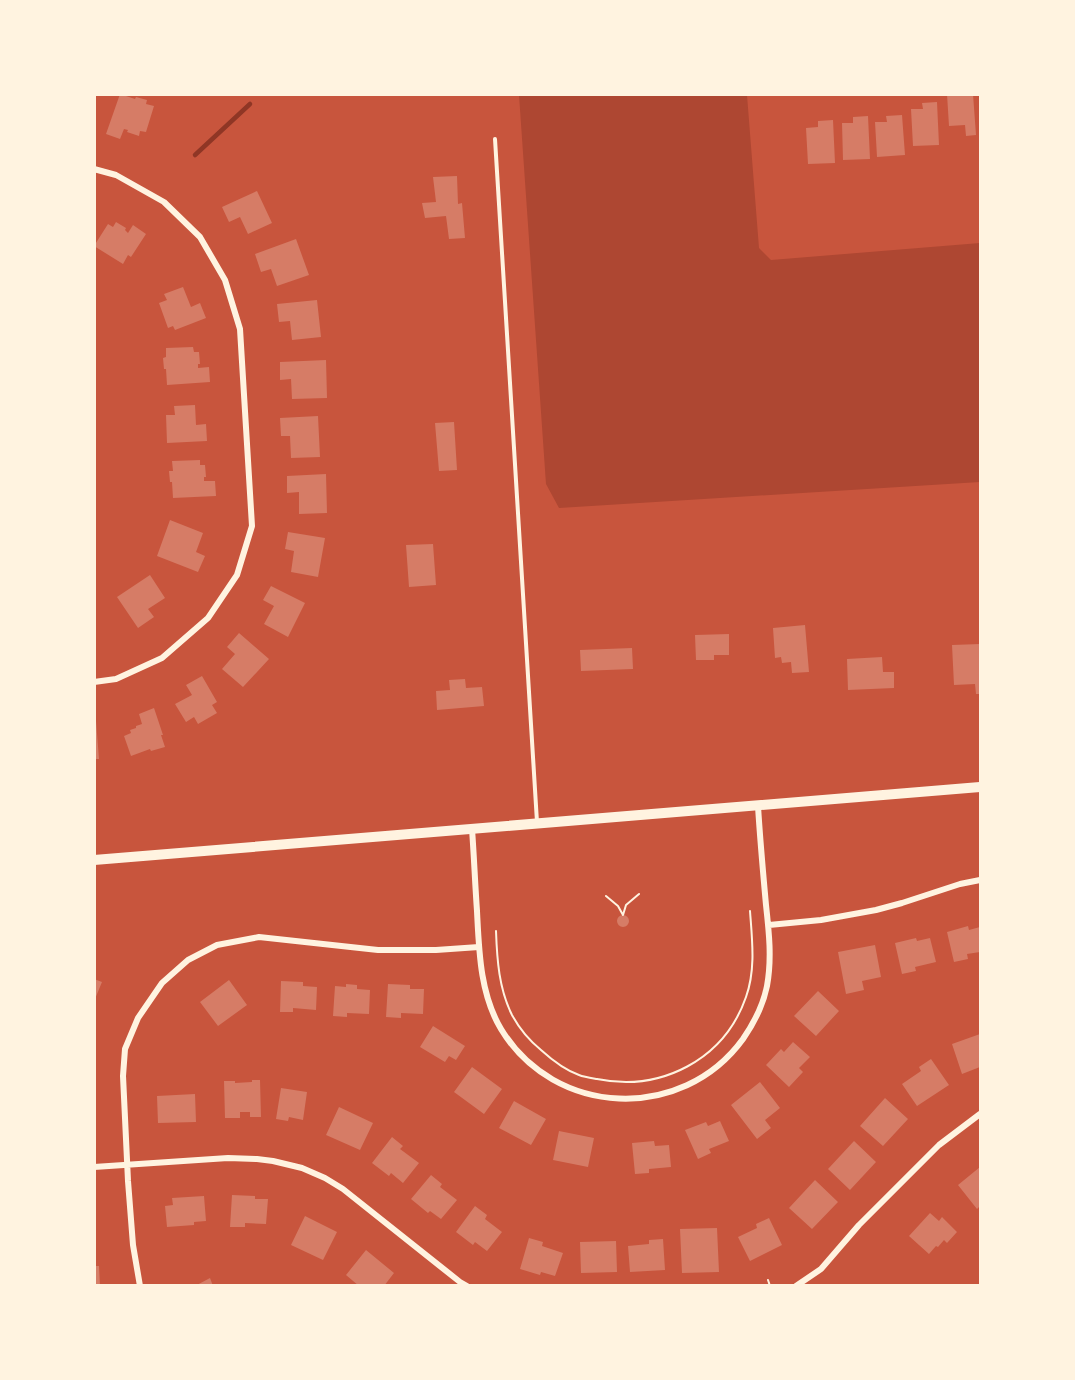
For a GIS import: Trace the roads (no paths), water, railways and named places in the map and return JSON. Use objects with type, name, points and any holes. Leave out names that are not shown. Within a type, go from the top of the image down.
[{"type":"main road","points":[[94,860],[981,787]]},
{"type":"street","points":[[94,169],[116,175],[164,202],[200,237],[225,280],[240,329],[252,526],[237,575],[208,618],[162,658],[116,679],[94,682]]},
{"type":"street","points":[[472,829],[479,947],[485,988],[495,1018],[505,1035],[523,1057],[550,1078],[574,1089],[605,1097],[651,1098],[693,1083],[720,1065],[751,1027],[762,1003],[767,988],[770,961],[758,806]]},
{"type":"street","points":[[769,925],[821,920],[876,910],[960,884],[981,880]]},
{"type":"street","points":[[140,1286],[133,1245],[123,1076],[125,1049],[138,1018],[162,982],[188,960],[218,945],[260,937],[378,950],[479,947]]},
{"type":"street","points":[[796,1286],[821,1269],[859,1225],[939,1145],[981,1114]]},
{"type":"street","points":[[94,1167],[240,1158],[273,1161],[302,1168],[343,1189],[467,1286]]},
{"type":"lane","points":[[495,139],[537,823]]},
{"type":"waterway","points":[[195,155],[250,104]]}]
